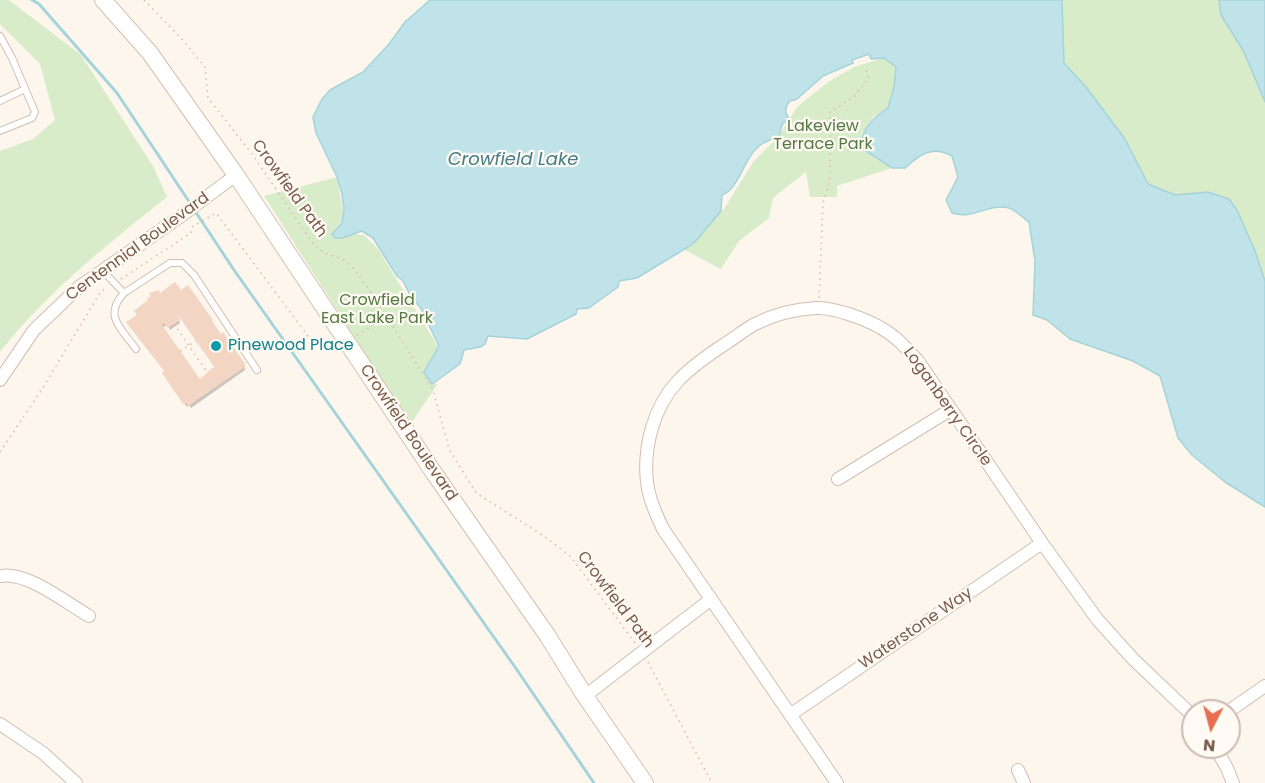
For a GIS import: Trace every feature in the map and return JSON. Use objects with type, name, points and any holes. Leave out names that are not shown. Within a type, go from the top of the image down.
[{"type":"main road","name":"Crowfield Boulevard","points":[[103,0],[150,53],[236,175],[434,473],[547,635],[585,696],[645,783]]},
{"type":"street","name":"Centennial Boulevard","points":[[0,380],[34,330],[79,287],[207,198],[236,175]]},
{"type":"street","name":"Loganberry Circle","points":[[837,783],[663,529],[653,507],[647,484],[646,463],[654,421],[662,402],[677,382],[699,362],[754,324],[776,315],[818,308],[864,320],[880,327],[902,343],[918,361],[1042,543],[1104,627],[1133,659],[1181,705]]},
{"type":"street","points":[[838,479],[950,410]]},
{"type":"street","name":"Waterstone Way","points":[[790,715],[1042,543]]},
{"type":"street","points":[[0,576],[9,574],[25,578],[89,615]]},
{"type":"street","points":[[585,696],[711,600]]},
{"type":"street","points":[[1241,703],[1265,686]]},
{"type":"street","points":[[0,724],[43,753],[76,783]]},
{"type":"street","points":[[1222,759],[1233,783]]},
{"type":"street","points":[[1018,770],[1024,783]]},
{"type":"lane","points":[[0,36],[35,112],[32,118],[0,131]]},
{"type":"lane","points":[[0,101],[26,89]]},
{"type":"lane","points":[[136,349],[116,321],[113,312],[115,303],[124,293],[170,263],[182,263],[194,275],[257,370]]},
{"type":"lane","points":[[102,271],[124,293]]},
{"type":"path","name":"Crowfield Path","points":[[144,0],[205,67],[208,98],[252,154],[314,245],[323,252],[344,260],[354,269],[387,316],[433,390],[449,449],[476,493],[544,536],[571,557],[642,652],[712,783]]},
{"type":"path","points":[[818,308],[823,203],[830,178],[830,112],[854,97],[869,78],[865,67]]},
{"type":"path","points":[[0,452],[44,386],[101,291],[191,233],[192,227],[216,213],[314,344],[327,351],[387,316]]},
{"type":"path","points":[[174,324],[207,372]]},
{"type":"path","points":[[180,351],[196,340]]},
{"type":"green space","points":[[0,0],[9,0],[81,55],[153,166],[167,197],[58,289],[0,352],[0,151],[33,139],[55,120],[40,64],[0,24]]},
{"type":"green space","points":[[1062,0],[1219,0],[1221,15],[1244,52],[1265,102],[1265,281],[1255,251],[1208,192],[1175,195],[1148,184],[1125,139],[1086,87],[1064,63]]},
{"type":"green space","name":"Lakeview Terrace Park","points":[[884,58],[896,67],[894,87],[888,108],[872,118],[861,135],[873,157],[892,168],[837,186],[837,197],[810,197],[806,172],[773,198],[769,218],[739,241],[721,269],[685,250],[724,209],[753,162],[778,137],[797,107],[828,82],[854,67]]},
{"type":"green space","name":"Crowfield East Lake Park","points":[[337,177],[344,218],[332,234],[342,238],[353,234],[364,235],[378,249],[439,348],[437,358],[425,373],[437,385],[412,422],[387,388],[264,196]]},
{"type":"water","name":"Crowfield Lake","points":[[430,0],[1062,0],[1064,63],[1086,87],[1125,139],[1148,184],[1175,195],[1208,192],[1229,199],[1237,210],[1255,251],[1265,281],[1265,507],[1225,482],[1192,455],[1178,438],[1160,376],[1133,361],[1070,339],[1047,320],[1033,315],[1035,261],[1029,222],[1012,209],[1001,207],[960,215],[952,213],[946,200],[958,177],[952,156],[938,151],[926,153],[905,168],[892,168],[860,147],[863,134],[869,124],[888,108],[894,87],[896,67],[884,58],[871,59],[869,54],[852,60],[853,63],[823,76],[797,99],[790,101],[786,110],[789,118],[782,125],[779,136],[762,144],[752,153],[737,181],[728,192],[722,195],[721,211],[695,242],[637,278],[619,281],[618,287],[589,308],[577,309],[576,314],[527,339],[488,336],[485,344],[480,347],[464,350],[460,364],[432,384],[424,372],[439,346],[420,307],[412,299],[403,281],[397,276],[373,238],[362,231],[342,238],[335,238],[332,234],[342,223],[344,210],[342,194],[337,177],[316,133],[313,117],[322,99],[330,90],[363,72],[389,44],[405,22]]},
{"type":"water","points":[[1219,0],[1265,0],[1265,102],[1244,52],[1221,15]]},
{"type":"building","name":"Pinewood Place","points":[[175,282],[181,290],[188,285],[221,334],[223,332],[245,364],[245,367],[188,406],[187,403],[184,405],[162,373],[164,371],[126,322],[137,315],[134,311],[148,300],[147,298],[151,296],[149,293],[158,290],[160,293]],"holes":[[[178,315],[215,368],[200,379],[162,325],[164,323],[168,328],[180,320]]]},
{"type":"waterway","points":[[32,0],[39,4],[117,93],[192,206]]},
{"type":"waterway","points":[[195,211],[594,783]]},
{"type":"place","name":"Pinewood Place","points":[[216,346]]}]
